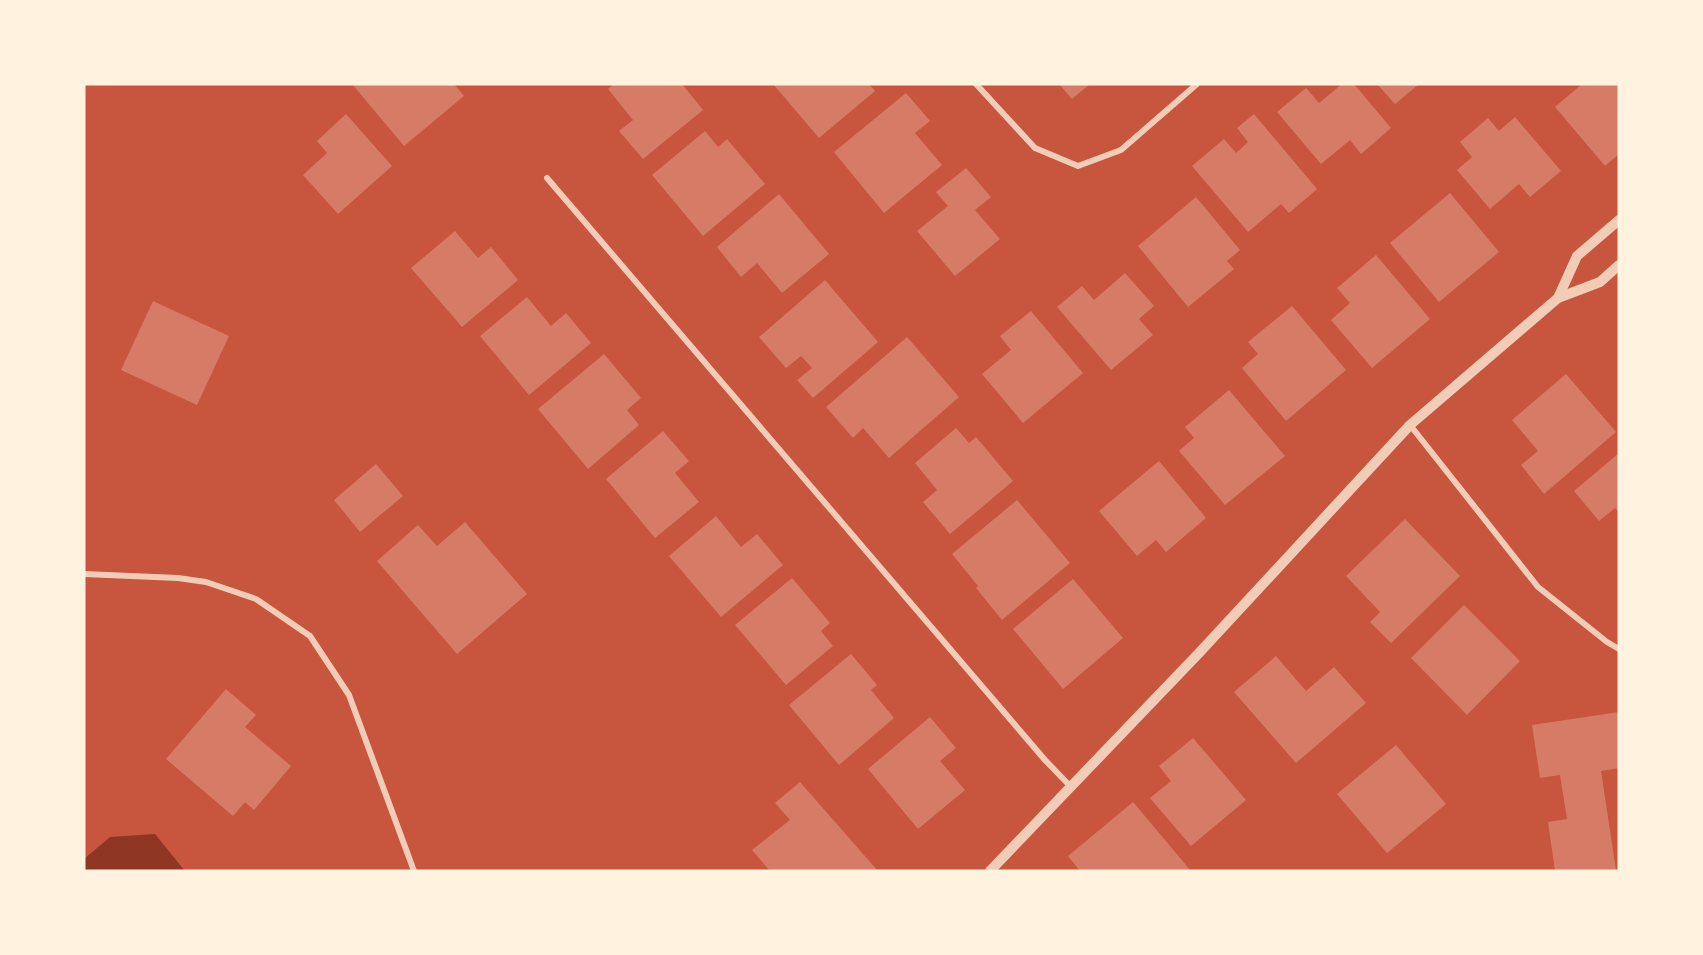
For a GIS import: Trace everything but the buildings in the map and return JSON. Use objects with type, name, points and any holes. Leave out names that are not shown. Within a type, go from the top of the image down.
[{"type":"street","points":[[976,84],[1035,148],[1078,166],[1121,150],[1197,84]]},
{"type":"street","points":[[547,178],[1037,751],[1071,787]]},
{"type":"street","points":[[1558,298],[1577,256],[1619,220]]},
{"type":"street","points":[[990,871],[1199,653],[1410,425],[1558,298],[1600,282],[1619,265]]},
{"type":"street","points":[[1410,425],[1538,586],[1607,642],[1619,649]]},
{"type":"street","points":[[84,574],[178,578],[206,582],[256,599],[310,636],[349,695],[414,871]]},
{"type":"shaded area","points":[[155,834],[185,871],[84,871],[84,859],[110,837]]}]
